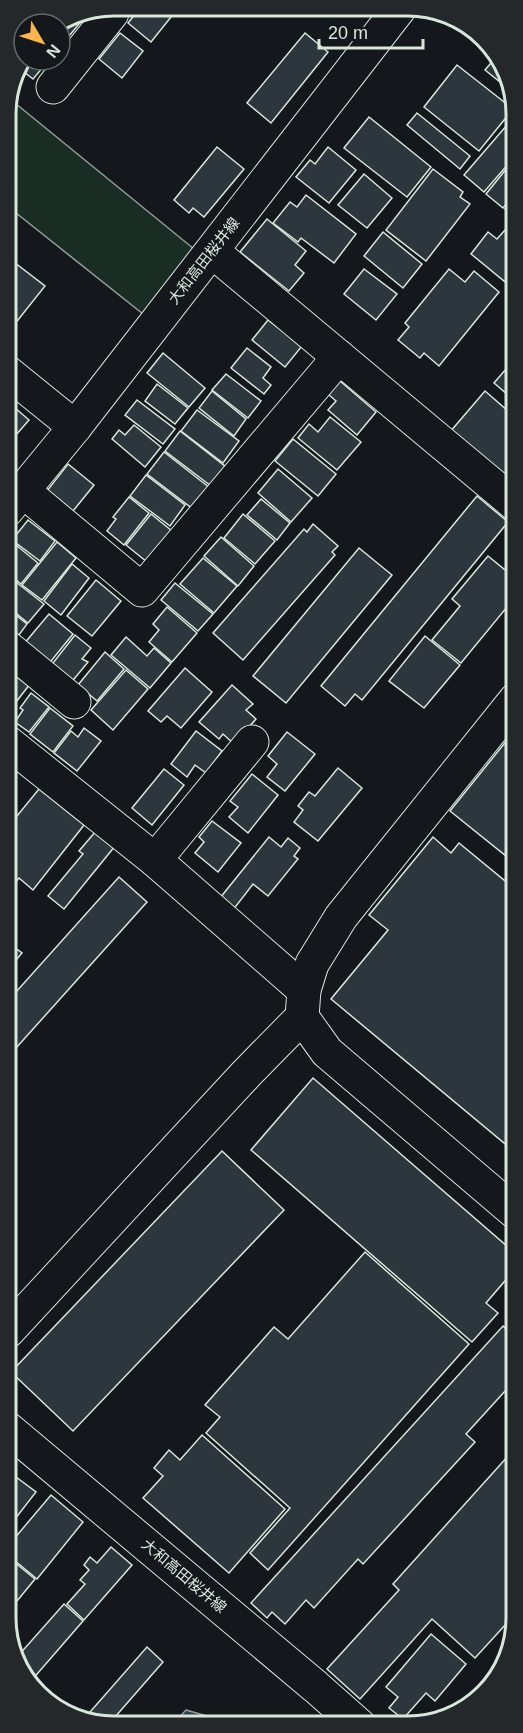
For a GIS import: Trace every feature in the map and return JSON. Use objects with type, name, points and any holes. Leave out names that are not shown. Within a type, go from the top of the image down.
[{"type":"street","name":"大和高田桜井線","points":[[17,497],[75,427],[394,16]]},
{"type":"street","points":[[53,87],[110,17]]},
{"type":"street","points":[[212,251],[507,497]]},
{"type":"street","points":[[17,502],[142,590],[339,357]]},
{"type":"street","points":[[17,380],[75,427]]},
{"type":"street","points":[[17,655],[74,702]]},
{"type":"street","points":[[16,1322],[247,1073],[303,1004],[312,964],[341,917],[507,711]]},
{"type":"street","points":[[155,860],[252,741]]},
{"type":"street","points":[[17,750],[155,860],[303,1004],[327,1052],[506,1205]]},
{"type":"street","name":"大和高田桜井線","points":[[16,1436],[349,1716]]},
{"type":"green space","points":[[17,105],[194,249],[143,314],[17,214]]},
{"type":"water","points":[[186,1710],[207,1716],[180,1716]]},
{"type":"building","points":[[134,16],[172,16],[151,42],[128,23]]},
{"type":"building","points":[[80,23],[72,32],[72,27]]},
{"type":"building","points":[[120,33],[143,51],[122,78],[99,59]]},
{"type":"building","points":[[305,33],[328,52],[271,123],[247,103]]},
{"type":"building","points":[[491,63],[501,83],[485,70]]},
{"type":"building","points":[[457,65],[506,103],[507,116],[479,151],[424,107]]},
{"type":"building","points":[[27,72],[39,72],[33,79],[26,73]]},
{"type":"building","points":[[417,113],[470,156],[460,169],[407,125]]},
{"type":"building","points":[[369,117],[431,167],[407,197],[344,148]]},
{"type":"building","points":[[507,125],[507,165],[484,192],[464,175]]},
{"type":"building","points":[[217,147],[244,169],[204,217],[193,208],[189,213],[174,200]]},
{"type":"building","points":[[328,147],[356,170],[329,203],[296,177],[310,160],[315,164]]},
{"type":"building","points":[[507,168],[507,203],[503,208],[486,194]]},
{"type":"building","points":[[433,169],[463,192],[460,197],[470,204],[426,261],[386,230]]},
{"type":"building","points":[[364,174],[392,198],[367,228],[338,205]]},
{"type":"building","points":[[306,195],[356,234],[334,263],[301,238],[298,242],[273,223],[290,202],[297,207]]},
{"type":"building","points":[[267,219],[306,251],[295,265],[304,273],[289,291],[240,252]]},
{"type":"building","points":[[505,230],[507,232],[507,283],[471,254],[488,232],[497,239]]},
{"type":"building","points":[[383,232],[422,264],[403,288],[364,256]]},
{"type":"building","points":[[17,264],[45,286],[17,321]]},
{"type":"building","points":[[364,269],[397,294],[376,320],[344,294]]},
{"type":"building","points":[[449,269],[465,282],[474,271],[499,292],[439,366],[424,353],[420,358],[398,340],[409,327],[405,323]]},
{"type":"building","points":[[268,320],[302,346],[285,367],[252,340]]},
{"type":"building","points":[[247,348],[271,367],[263,378],[271,385],[264,394],[231,368]]},
{"type":"building","points":[[163,353],[205,388],[189,407],[147,373]]},
{"type":"building","points":[[507,368],[507,394],[494,383]]},
{"type":"building","points":[[226,374],[261,401],[248,418],[212,390]]},
{"type":"building","points":[[340,381],[376,412],[357,435],[328,410],[336,401],[328,394]]},
{"type":"building","points":[[157,384],[188,408],[175,424],[145,401]]},
{"type":"building","points":[[212,391],[246,419],[234,436],[199,408]]},
{"type":"building","points":[[485,391],[507,410],[507,480],[450,432]]},
{"type":"building","points":[[137,400],[175,429],[163,444],[125,415]]},
{"type":"building","points":[[17,409],[29,420],[17,434]]},
{"type":"building","points":[[197,410],[239,441],[223,463],[181,431]]},
{"type":"building","points":[[330,417],[361,442],[337,470],[298,438],[309,424],[318,432]]},
{"type":"building","points":[[134,425],[161,447],[145,467],[112,439],[119,430],[125,435]]},
{"type":"building","points":[[180,431],[226,467],[211,486],[165,451]]},
{"type":"building","points":[[293,439],[336,474],[318,496],[275,461]]},
{"type":"building","points":[[164,452],[210,488],[193,509],[147,474]]},
{"type":"building","points":[[68,464],[94,485],[69,516],[43,496]]},
{"type":"building","points":[[278,469],[312,498],[291,522],[258,493]]},
{"type":"building","points":[[146,475],[185,505],[170,526],[130,496]]},
{"type":"building","points":[[477,496],[507,521],[362,700],[355,694],[345,706],[321,686]]},
{"type":"building","points":[[129,497],[149,513],[124,545],[107,531],[116,519],[113,517]]},
{"type":"building","points":[[261,499],[290,523],[277,540],[247,515]]},
{"type":"building","points":[[151,514],[172,531],[147,562],[126,545]]},
{"type":"building","points":[[243,514],[275,541],[255,564],[224,538]]},
{"type":"building","points":[[28,520],[55,541],[40,561],[17,544],[17,534]]},
{"type":"building","points":[[313,524],[338,546],[332,552],[335,555],[243,660],[213,633],[304,529],[307,532]]},
{"type":"building","points":[[221,537],[254,566],[238,586],[204,556]]},
{"type":"building","points":[[57,542],[76,558],[42,600],[22,585]]},
{"type":"building","points":[[17,546],[38,563],[21,584],[17,580]]},
{"type":"building","points":[[359,548],[392,575],[286,703],[253,676]]},
{"type":"building","points":[[488,556],[507,571],[507,607],[461,663],[432,640],[460,606],[452,599]]},
{"type":"building","points":[[203,558],[237,586],[214,613],[180,584]]},
{"type":"building","points":[[72,564],[89,578],[61,615],[44,601]]},
{"type":"building","points":[[96,580],[121,601],[92,636],[67,616]]},
{"type":"building","points":[[17,583],[44,604],[28,623],[17,614]]},
{"type":"building","points":[[175,583],[213,614],[198,631],[161,600]]},
{"type":"building","points":[[167,607],[197,633],[172,662],[149,642],[159,630],[153,624]]},
{"type":"building","points":[[49,614],[73,634],[47,666],[23,645]]},
{"type":"building","points":[[17,616],[27,624],[17,638]]},
{"type":"building","points":[[75,635],[91,648],[82,659],[88,662],[70,684],[49,668]]},
{"type":"building","points":[[425,636],[460,665],[424,708],[389,681]]},
{"type":"building","points":[[126,637],[147,656],[154,648],[171,663],[150,688],[111,655]]},
{"type":"building","points":[[105,652],[124,669],[97,701],[78,685]]},
{"type":"building","points":[[185,668],[212,692],[181,728],[167,716],[161,722],[148,711]]},
{"type":"building","points":[[126,670],[148,689],[113,730],[91,710]]},
{"type":"building","points":[[17,673],[30,684],[17,701]]},
{"type":"building","points":[[232,685],[253,704],[246,710],[256,719],[234,744],[223,734],[219,739],[199,722]]},
{"type":"building","points":[[31,693],[49,707],[29,732],[17,723],[23,710],[20,708]]},
{"type":"building","points":[[50,708],[73,726],[53,752],[30,734]]},
{"type":"building","points":[[84,728],[101,741],[77,771],[54,753],[71,731],[78,737]]},
{"type":"building","points":[[196,731],[222,751],[206,773],[195,765],[187,777],[171,764]]},
{"type":"building","points":[[287,732],[315,754],[285,791],[267,777],[277,764],[268,756]]},
{"type":"building","points":[[507,741],[507,856],[450,811]]},
{"type":"building","points":[[338,768],[362,788],[318,841],[294,822],[303,810],[298,806],[309,792],[315,796]]},
{"type":"building","points":[[164,769],[184,785],[152,825],[132,808]]},
{"type":"building","points":[[252,774],[278,795],[248,833],[229,817],[238,807],[230,801]]},
{"type":"building","points":[[39,789],[84,825],[33,890],[19,878],[16,881],[17,816]]},
{"type":"building","points":[[212,821],[241,843],[218,872],[195,853],[204,842],[199,837]]},
{"type":"building","points":[[96,831],[115,846],[64,909],[48,896],[83,854],[79,851]]},
{"type":"building","points":[[269,837],[281,847],[288,838],[300,848],[294,856],[298,859],[268,896],[253,884],[233,910],[220,898]]},
{"type":"building","points":[[433,837],[451,853],[459,843],[506,882],[506,1145],[331,999],[388,930],[369,915]]},
{"type":"building","points":[[119,877],[147,902],[16,1048],[16,991]]},
{"type":"building","points":[[16,949],[22,953],[16,960]]},
{"type":"building","points":[[313,1078],[506,1246],[506,1279],[486,1303],[498,1313],[472,1342],[251,1150]]},
{"type":"building","points":[[222,1151],[284,1210],[73,1431],[16,1377],[16,1367]]},
{"type":"building","points":[[365,1252],[469,1344],[268,1570],[250,1553],[290,1508],[206,1433],[220,1417],[205,1405],[274,1327],[288,1339]]},
{"type":"building","points":[[503,1326],[506,1329],[506,1390],[466,1434],[475,1442],[363,1564],[358,1559],[314,1608],[306,1600],[285,1624],[272,1612],[267,1618],[251,1603]]},
{"type":"building","points":[[202,1435],[285,1509],[229,1573],[143,1498],[163,1476],[154,1468],[169,1450],[180,1460]]},
{"type":"building","points":[[506,1458],[506,1624],[475,1658],[432,1619],[360,1699],[327,1669],[399,1590],[393,1584]]},
{"type":"building","points":[[16,1477],[36,1492],[16,1518]]},
{"type":"building","points":[[51,1495],[83,1522],[37,1579],[16,1562],[16,1536]]},
{"type":"building","points":[[111,1547],[132,1565],[84,1620],[67,1604],[85,1584],[80,1580],[89,1570],[84,1565],[90,1557],[97,1563]]},
{"type":"building","points":[[16,1564],[35,1579],[16,1602]]},
{"type":"building","points":[[64,1604],[83,1621],[35,1676],[22,1651]]},
{"type":"building","points":[[431,1634],[466,1664],[435,1701],[426,1693],[406,1716],[399,1716],[389,1708],[398,1697],[386,1687]]},
{"type":"building","points":[[147,1647],[163,1662],[116,1716],[89,1713]]}]
